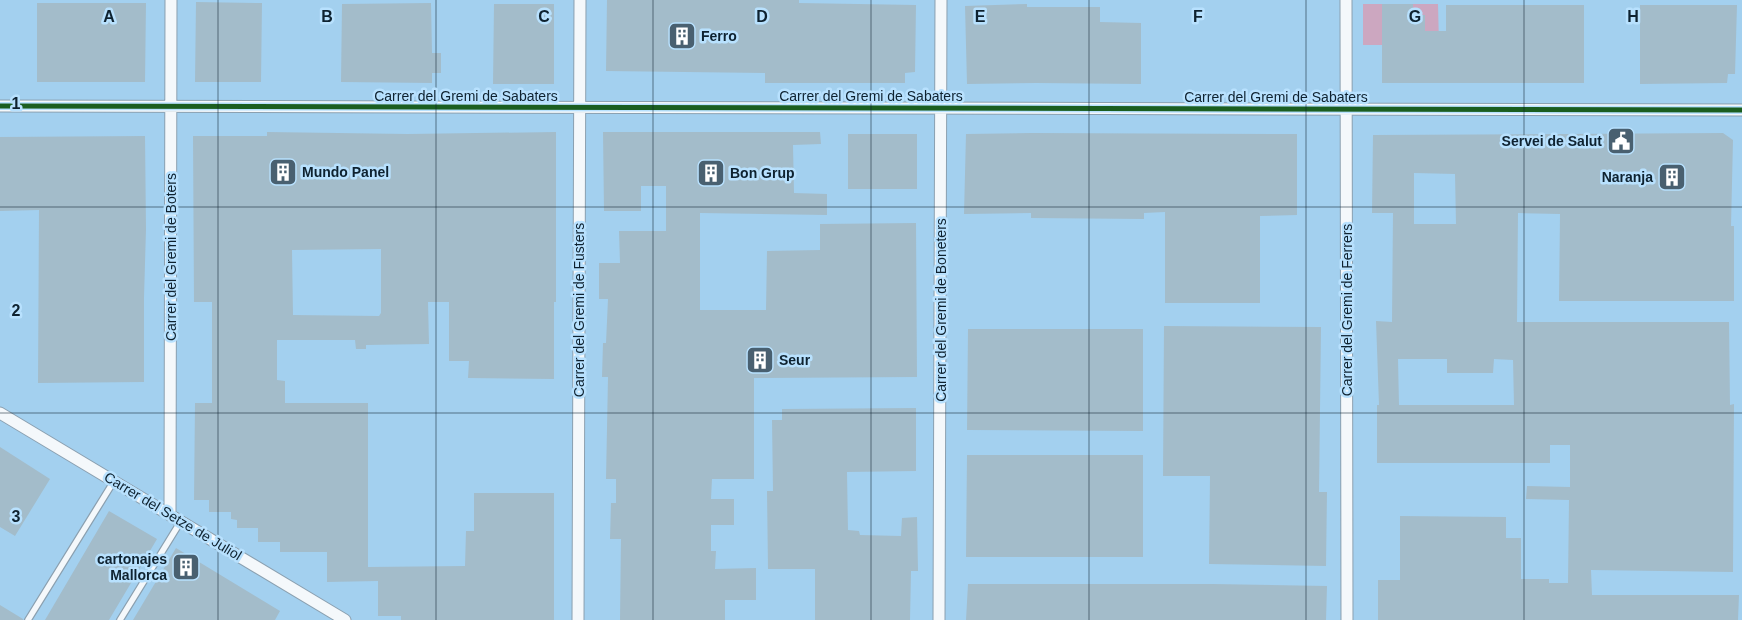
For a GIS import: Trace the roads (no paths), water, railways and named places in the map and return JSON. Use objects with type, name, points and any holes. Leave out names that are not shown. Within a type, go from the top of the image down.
[{"type":"street","name":"Carrer del Gremi de Boters","points":[[170,514],[171,0]]},
{"type":"street","name":"Carrer del Gremi de Fusters","points":[[578,620],[580,0]]},
{"type":"street","name":"Carrer del Gremi de Boneters","points":[[939,620],[941,0]]},
{"type":"street","name":"Carrer del Gremi de Ferrers","points":[[1346,0],[1347,620]]},
{"type":"street","name":"Carrer del Gremi de Sabaters","points":[[0,106],[1742,110]]},
{"type":"street","name":"Carrer del Setze de Juliol","points":[[0,413],[345,620]]},
{"type":"lane","points":[[28,620],[114,482]]},
{"type":"lane","points":[[120,620],[181,521]]},
{"type":"place","name":"Ferro","points":[[682,36]]},
{"type":"place","name":"Servei de Salut","points":[[1621,141]]},
{"type":"place","name":"Mundo Panel","points":[[283,172]]},
{"type":"place","name":"Bon Grup","points":[[711,173]]},
{"type":"place","name":"Naranja","points":[[1672,177]]},
{"type":"place","name":"Seur","points":[[760,360]]},
{"type":"place","name":"cartonajes Mallorca","points":[[186,567]]}]
